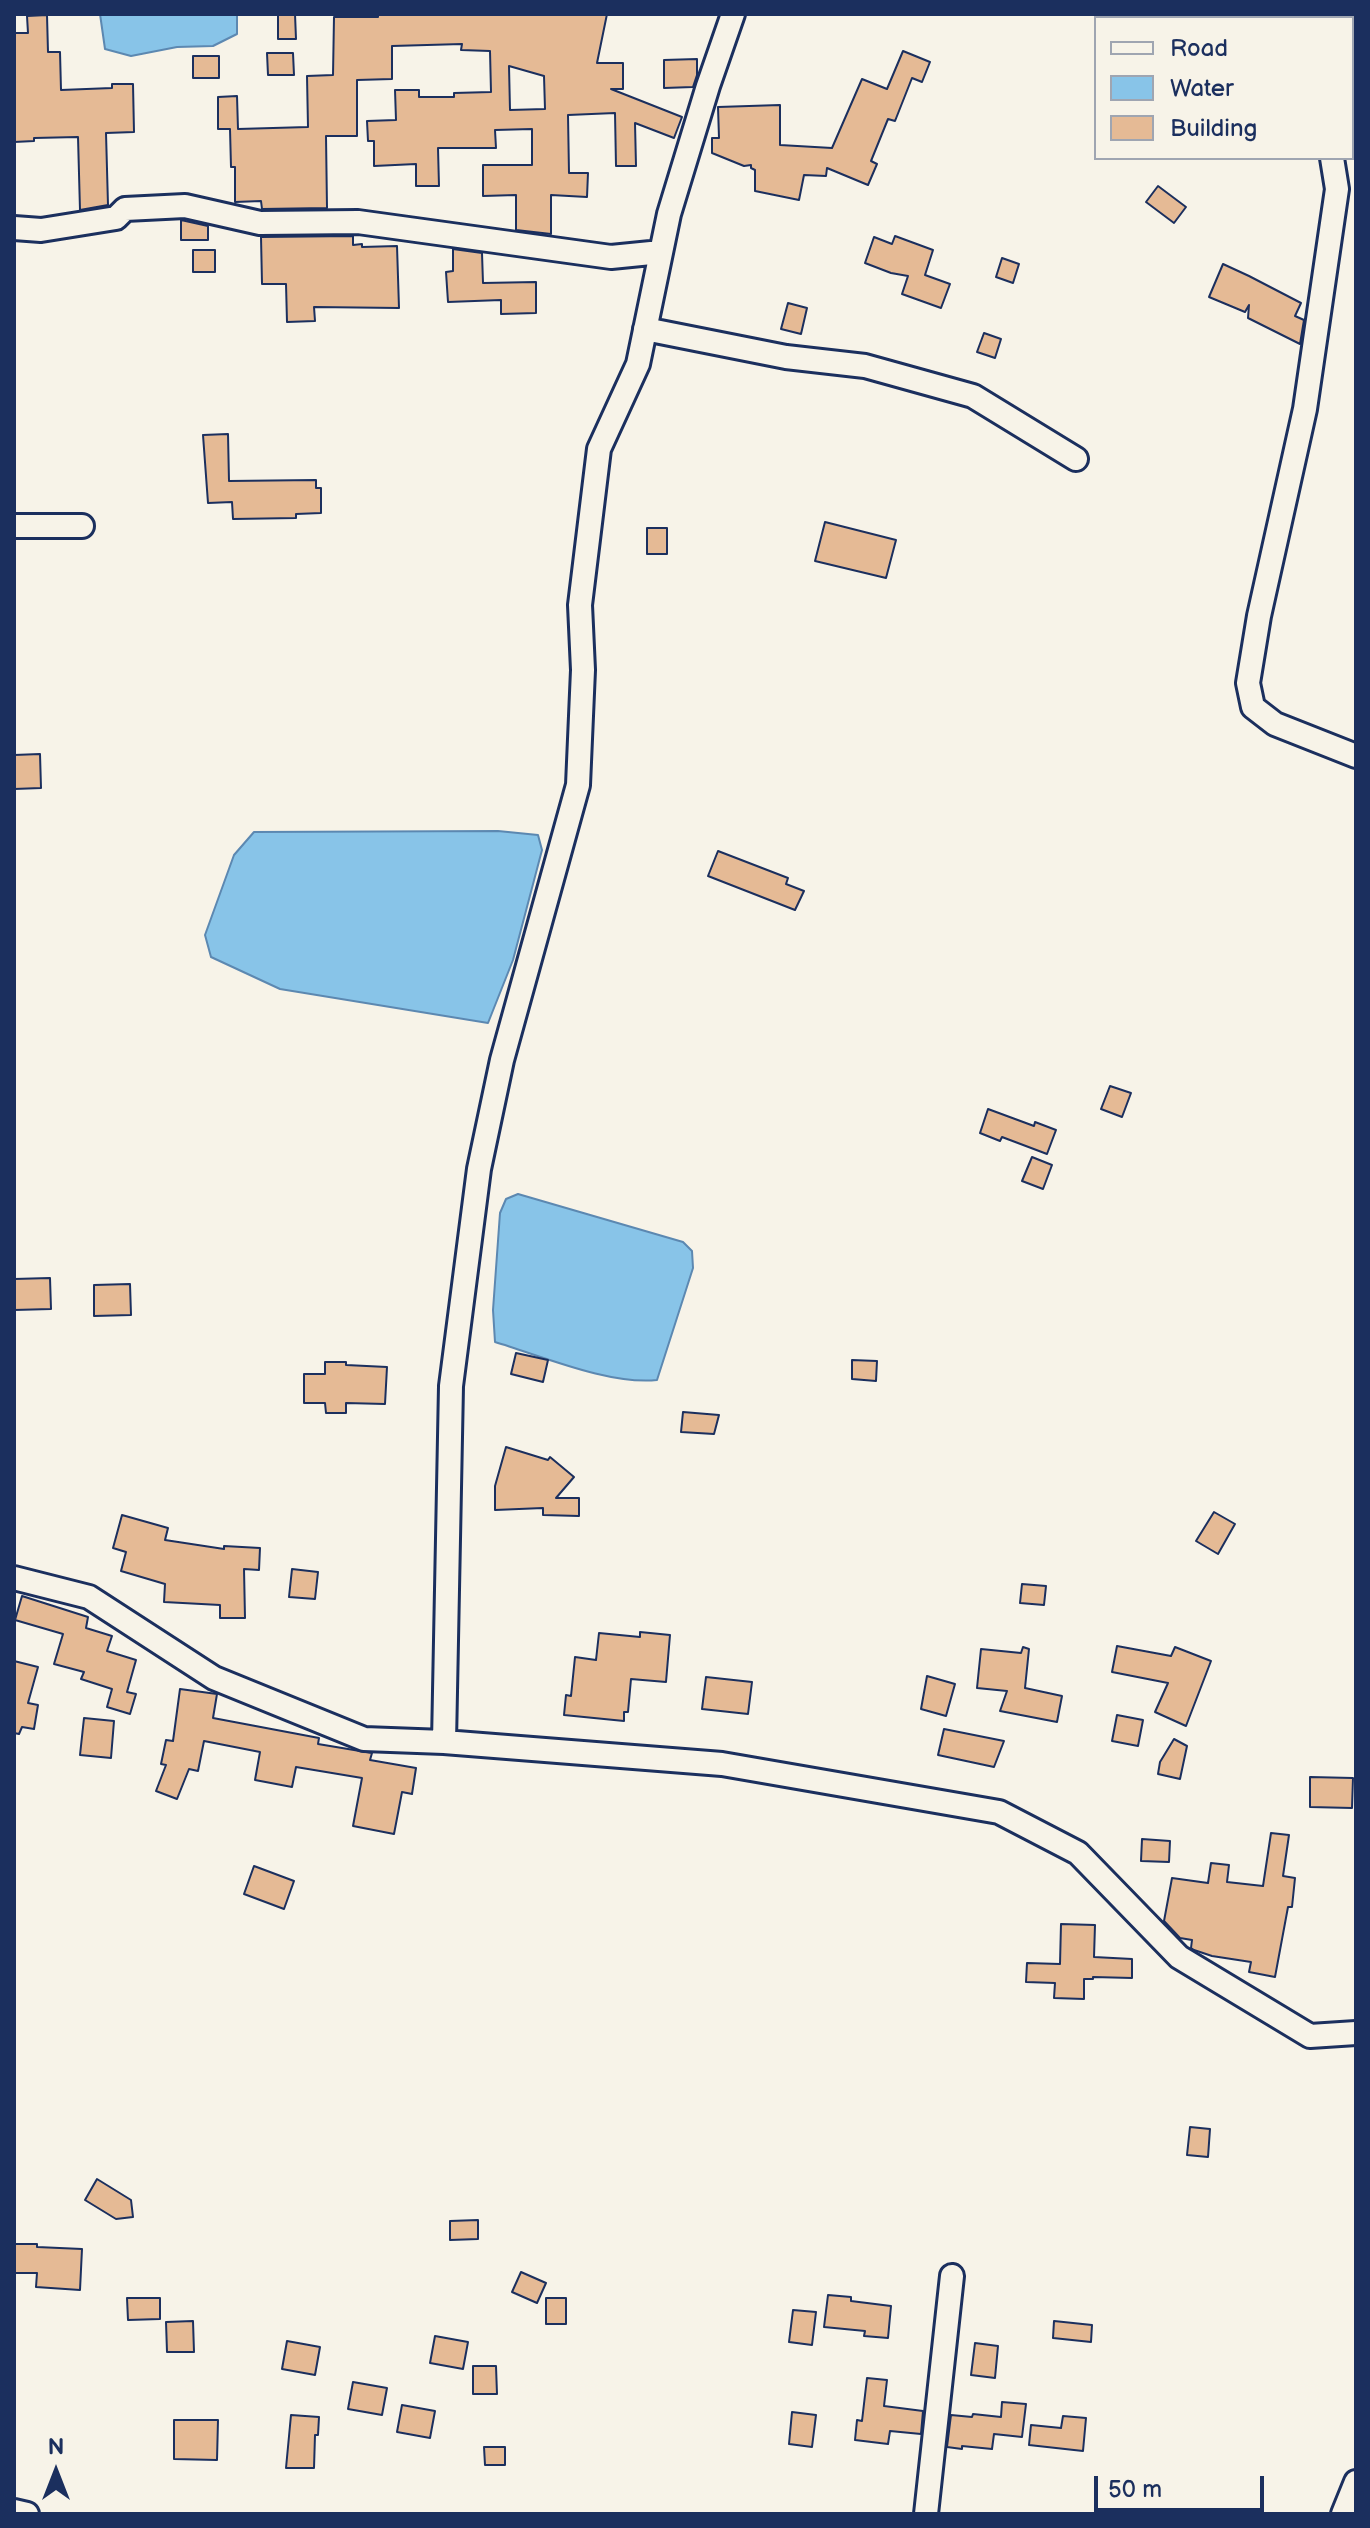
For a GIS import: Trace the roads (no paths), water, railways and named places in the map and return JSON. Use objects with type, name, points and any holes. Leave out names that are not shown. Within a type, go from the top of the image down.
[{"type":"street","points":[[444,1742],[451,1386],[479,1169],[502,1060],[578,785],[583,670],[580,605],[599,449],[638,364],[669,214],[733,14]]},
{"type":"street","points":[[1332,160],[1337,189],[1305,409],[1259,616],[1248,683],[1253,707],[1275,724],[1356,756]]},
{"type":"street","points":[[14,228],[41,230],[116,218],[125,209],[185,206],[260,223],[358,222],[611,257],[661,252]]},
{"type":"street","points":[[645,329],[786,357],[865,366],[973,396],[1076,459]]},
{"type":"street","points":[[14,526],[82,526]]},
{"type":"street","points":[[14,1578],[89,1597],[214,1678],[364,1739],[444,1742],[722,1764],[999,1812],[1078,1853],[1179,1957],[1310,2036],[1356,2033]]},
{"type":"street","points":[[926,2514],[952,2276]]},
{"type":"street","points":[[1343,2514],[1356,2482]]},
{"type":"street","points":[[1350,2514],[1356,2503]]},
{"type":"street","points":[[14,2511],[27,2514]]},
{"type":"water","points":[[100,14],[237,14],[237,34],[213,46],[177,47],[131,56],[105,49]]},
{"type":"water","points":[[498,831],[538,835],[542,850],[513,960],[488,1023],[280,989],[211,957],[205,935],[234,855],[254,832]]},
{"type":"water","points":[[518,1194],[683,1242],[692,1251],[693,1268],[657,1380],[597,1374],[495,1342],[493,1310],[500,1213],[506,1199]]}]
